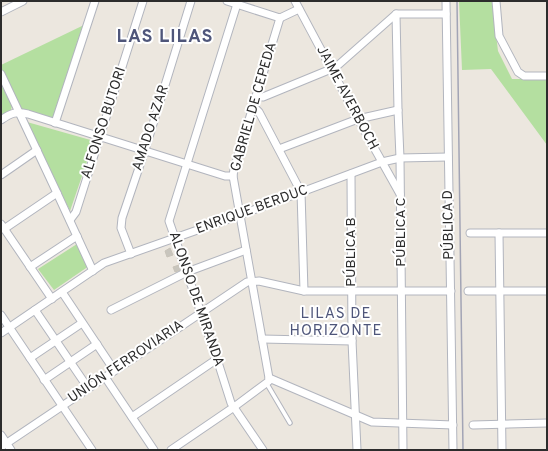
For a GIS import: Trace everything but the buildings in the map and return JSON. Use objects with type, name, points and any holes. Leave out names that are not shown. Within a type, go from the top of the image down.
[{"type":"street","points":[[1,12],[23,1]]},
{"type":"street","points":[[55,122],[95,1]]},
{"type":"street","name":"ALFONSO BUTORI","points":[[70,220],[76,212],[143,1]]},
{"type":"street","name":"AMADO AZAR","points":[[131,254],[121,228],[121,223],[191,1]]},
{"type":"street","name":"JAIME AVERBOCH","points":[[295,1],[358,119],[401,194]]},
{"type":"street","name":"PÚBLICA D","points":[[446,1],[453,450]]},
{"type":"street","points":[[496,1],[498,32],[501,43],[518,72],[524,76],[547,76]]},
{"type":"street","points":[[232,2],[280,18],[299,9]]},
{"type":"street","name":"ALONSO DE MIRANDA","points":[[232,2],[169,218],[169,225],[187,272],[231,402],[263,450]]},
{"type":"street","points":[[256,96],[263,97],[339,65],[396,14],[446,14]]},
{"type":"street","name":"PÚBLICA C","points":[[396,14],[401,194],[402,450]]},
{"type":"street","name":"GABRIEL DE CEPEDA","points":[[268,381],[233,176],[280,18]]},
{"type":"street","points":[[1,74],[58,193],[92,271]]},
{"type":"street","points":[[253,106],[258,109],[300,192],[304,291]]},
{"type":"street","points":[[279,149],[358,119],[398,110]]},
{"type":"street","points":[[1,120],[12,113],[20,112],[225,176],[233,176]]},
{"type":"street","points":[[1,175],[37,150]]},
{"type":"street","name":"ENRIQUE BERDUC","points":[[1,333],[104,263],[240,215],[382,162],[400,158],[448,157]]},
{"type":"street","name":"PÚBLICA B","points":[[351,174],[352,341],[357,450]]},
{"type":"street","points":[[52,299],[3,226],[58,193]]},
{"type":"street","points":[[470,233],[547,233]]},
{"type":"street","points":[[499,233],[502,450]]},
{"type":"street","points":[[30,267],[77,236]]},
{"type":"street","points":[[110,310],[187,272],[246,250]]},
{"type":"street","points":[[252,281],[304,291],[451,291]]},
{"type":"street","name":"UNIÓN FERROVIARIA","points":[[4,445],[243,284],[252,281]]},
{"type":"street","points":[[468,291],[547,291]]},
{"type":"street","points":[[62,292],[114,370]]},
{"type":"street","points":[[35,310],[88,388]]},
{"type":"street","points":[[1,315],[92,450]]},
{"type":"street","points":[[30,358],[82,323]]},
{"type":"street","points":[[262,339],[352,341]]},
{"type":"street","points":[[44,380],[97,344]]},
{"type":"street","points":[[132,417],[217,359]]},
{"type":"street","points":[[105,377],[154,450]]},
{"type":"street","points":[[171,450],[179,448],[268,381],[372,422],[453,425]]},
{"type":"street","points":[[473,425],[547,423]]},
{"type":"street","points":[[1,435],[4,445],[11,450]]},
{"type":"lane","points":[[268,381],[290,423]]},
{"type":"green space","points":[[459,1],[492,1],[498,51],[512,79],[547,79],[547,145],[491,69],[462,70]]},
{"type":"green space","points":[[84,25],[53,120],[19,109],[1,72],[1,65]]},
{"type":"green space","points":[[1,84],[12,106],[11,110],[1,116]]},
{"type":"green space","points":[[27,122],[94,141],[70,211]]},
{"type":"green space","points":[[77,244],[89,266],[54,290],[38,269]]},
{"type":"railway","points":[[457,1],[463,450]]},
{"type":"district","name":"LAS LILAS","points":[[165,37]]},
{"type":"district","name":"LILAS DE HORIZONTE","points":[[336,322]]}]
